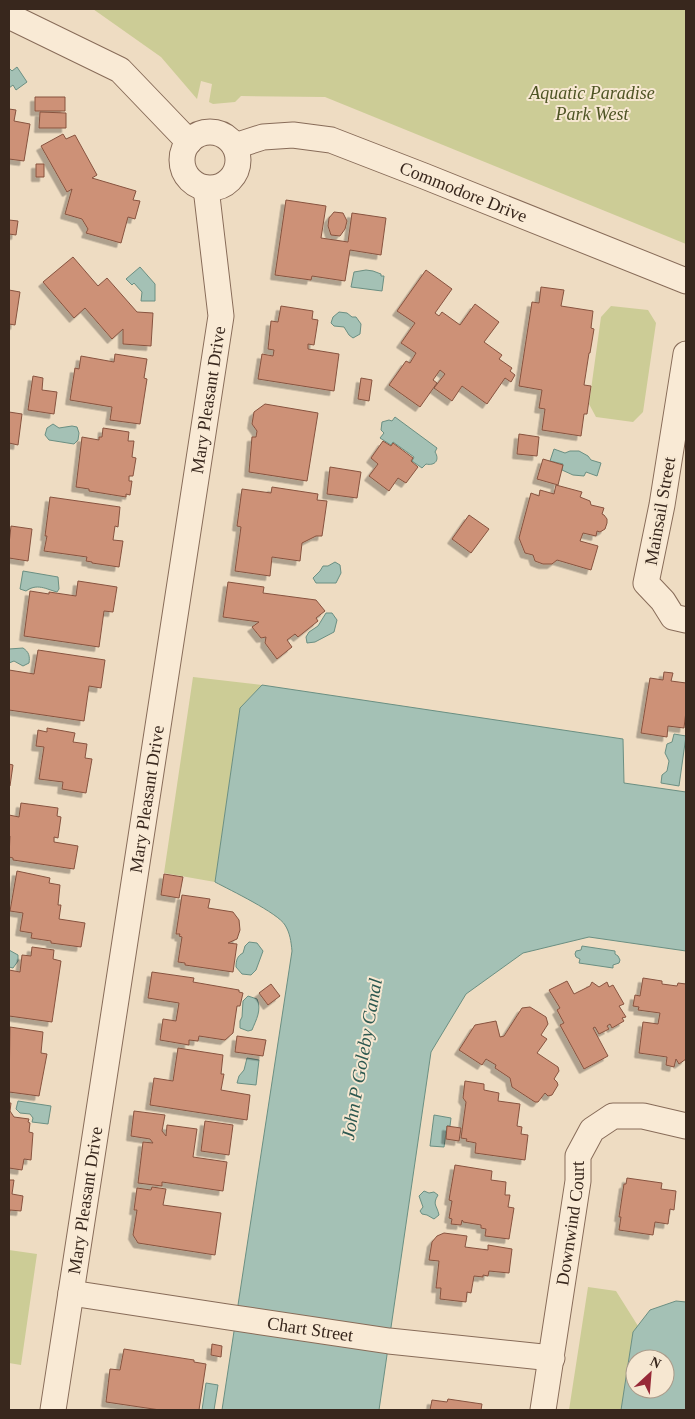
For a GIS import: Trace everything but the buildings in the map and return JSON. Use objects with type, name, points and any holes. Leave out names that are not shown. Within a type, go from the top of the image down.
[{"type":"street","points":[[9,16],[120,70],[189,142]]},
{"type":"street","points":[[213,132],[222,134],[229,139],[238,155],[236,172],[231,179],[224,184],[206,188],[191,180],[183,166],[182,157],[189,142],[195,136],[213,132]]},
{"type":"street","name":"Commodore Drive","points":[[234,146],[263,137],[293,135],[330,140],[686,281]]},
{"type":"street","name":"Mary Pleasant Drive","points":[[53,1410],[221,316],[206,188]]},
{"type":"street","name":"Mainsail Street","points":[[686,354],[662,505],[646,583],[663,601],[673,617],[686,620]]},
{"type":"street","name":"Downwind Court","points":[[543,1410],[578,1181],[578,1156],[592,1130],[613,1116],[643,1116],[686,1126]]},
{"type":"street","name":"Chart Street","points":[[71,1293],[413,1343],[552,1358]]},
{"type":"green space","name":"Aquatic Paradise Park West","points":[[93,9],[686,9],[686,244],[325,97],[241,96],[235,102],[213,104],[209,102],[212,84],[201,81],[197,99],[161,57]]},
{"type":"green space","points":[[611,306],[648,310],[656,323],[643,412],[633,422],[596,417],[589,404],[601,317]]},
{"type":"green space","points":[[193,677],[262,685],[240,708],[215,882],[164,873]]},
{"type":"green space","points":[[9,1250],[37,1254],[21,1365],[9,1363]]},
{"type":"green space","points":[[588,1287],[616,1291],[638,1326],[633,1332],[630,1349],[625,1349],[625,1384],[621,1410],[569,1410]]},
{"type":"water","points":[[17,67],[27,82],[16,90],[13,85],[9,88],[9,68],[12,71]]},
{"type":"water","points":[[140,267],[155,284],[155,301],[141,301],[142,292],[134,283],[132,285],[126,279]]},
{"type":"water","points":[[366,270],[384,276],[382,291],[351,287],[354,272]]},
{"type":"water","points":[[339,312],[356,317],[361,324],[360,334],[353,338],[344,327],[334,326],[331,323],[333,317]]},
{"type":"water","points":[[395,417],[437,448],[435,452],[436,462],[426,464],[422,468],[412,461],[414,457],[393,442],[391,445],[380,438],[384,433],[381,430],[382,422],[392,421]]},
{"type":"water","points":[[53,424],[59,428],[77,427],[79,433],[78,440],[74,444],[49,440],[45,435],[47,428]]},
{"type":"water","points":[[554,449],[565,453],[579,451],[591,460],[601,463],[597,476],[586,472],[584,476],[573,475],[562,470],[563,464],[550,461]]},
{"type":"water","points":[[335,562],[340,565],[341,573],[336,583],[316,583],[313,578],[323,566],[328,566]]},
{"type":"water","points":[[23,571],[58,577],[59,589],[57,592],[38,587],[26,591],[20,589]]},
{"type":"water","points":[[326,613],[332,613],[337,620],[334,632],[315,642],[307,643],[306,637],[309,632],[318,626]]},
{"type":"water","points":[[23,648],[29,654],[29,663],[23,666],[14,661],[9,663],[9,649]]},
{"type":"water","name":"John P Goleby Canal","points":[[262,685],[623,739],[624,783],[686,792],[686,951],[589,937],[523,953],[466,994],[431,1052],[379,1410],[222,1410],[292,951],[288,931],[281,920],[253,902],[215,882],[240,708]]},
{"type":"water","points":[[674,734],[686,736],[679,786],[661,783],[662,775],[667,771],[669,761],[665,753],[667,744],[672,742]]},
{"type":"water","points":[[249,942],[257,943],[263,951],[256,970],[251,975],[242,974],[236,967],[237,959]]},
{"type":"water","points":[[582,946],[615,951],[620,960],[619,963],[613,965],[613,968],[579,963],[580,959],[575,954],[576,951],[581,950]]},
{"type":"water","points":[[9,950],[18,955],[18,961],[13,968],[9,967]]},
{"type":"water","points":[[248,996],[257,999],[259,1007],[252,1030],[248,1031],[240,1028],[240,1021],[243,1001]]},
{"type":"water","points":[[247,1058],[259,1060],[256,1085],[237,1083],[239,1076],[244,1070]]},
{"type":"water","points":[[18,1101],[51,1106],[48,1124],[32,1122],[33,1118],[30,1114],[20,1113],[16,1109]]},
{"type":"water","points":[[434,1115],[451,1118],[450,1126],[447,1126],[444,1147],[430,1146]]},
{"type":"water","points":[[424,1191],[434,1192],[438,1195],[435,1203],[439,1215],[434,1219],[422,1214],[420,1211],[423,1207],[419,1196]]},
{"type":"water","points":[[676,1301],[686,1302],[686,1410],[621,1410],[625,1384],[625,1399],[675,1399],[675,1349],[630,1349],[633,1332],[650,1310]]},
{"type":"water","points":[[206,1383],[218,1385],[214,1410],[202,1410]]}]
